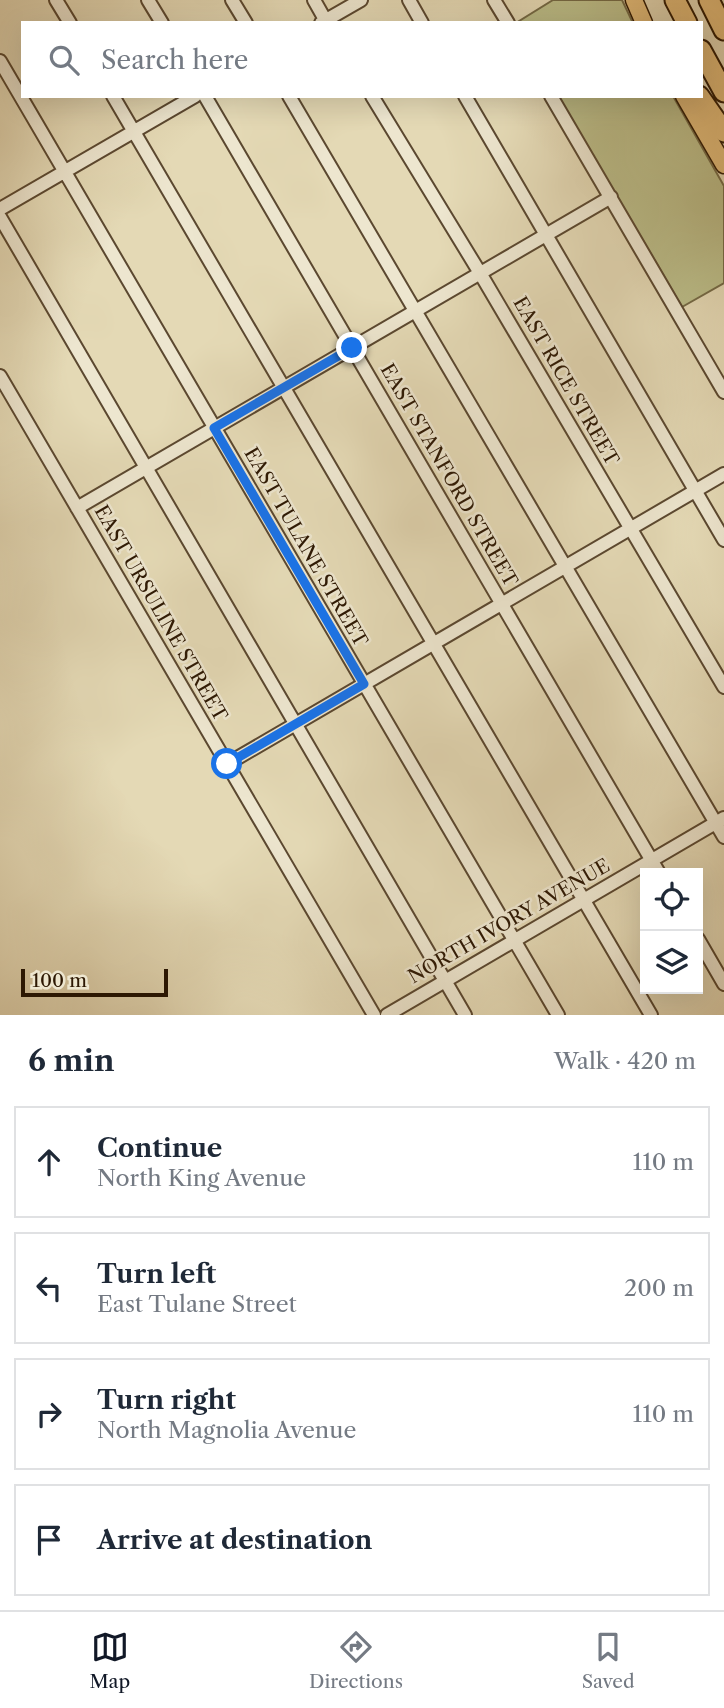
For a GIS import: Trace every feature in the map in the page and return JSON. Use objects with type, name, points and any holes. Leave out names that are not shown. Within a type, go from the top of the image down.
[{"type":"highway","points":[[675,0],[686,21]]},
{"type":"highway","points":[[709,0],[724,30]]},
{"type":"highway","points":[[703,54],[724,92]]},
{"type":"highway","points":[[700,98],[724,132]]},
{"type":"main road","points":[[634,0],[643,21]]},
{"type":"main road","points":[[685,98],[724,165]]},
{"type":"street","points":[[56,0],[69,21]]},
{"type":"street","points":[[148,0],[161,21]]},
{"type":"street","points":[[232,0],[245,21]]},
{"type":"street","points":[[314,0],[324,21]]},
{"type":"street","points":[[327,21],[360,0]]},
{"type":"street","points":[[409,0],[421,21]]},
{"type":"street","points":[[494,0],[507,21]]},
{"type":"street","name":"EAST TULANE STREET","points":[[0,61],[21,97]]},
{"type":"street","name":"EAST TULANE STREET","points":[[22,98],[558,1015]]},
{"type":"street","points":[[114,98],[651,1015]]},
{"type":"street","points":[[0,209],[192,98]]},
{"type":"street","name":"EAST STANFORD STREET","points":[[206,98],[656,868]]},
{"type":"street","points":[[290,98],[720,820],[724,837]]},
{"type":"street","name":"EAST RICE STREET","points":[[373,98],[480,273],[724,687]]},
{"type":"street","points":[[466,98],[724,540]]},
{"type":"street","points":[[552,98],[724,392]]},
{"type":"street","points":[[77,508],[611,197]]},
{"type":"street","points":[[0,217],[465,1015]]},
{"type":"street","name":"EAST URSULINE STREET","points":[[0,376],[374,1015]]},
{"type":"street","points":[[227,764],[724,474]]},
{"type":"street","name":"NORTH IVORY AVENUE","points":[[387,1015],[720,820]]},
{"type":"street","points":[[703,948],[724,984]]},
{"type":"green space","points":[[553,0],[622,0],[632,21],[519,21]]},
{"type":"green space","points":[[559,98],[674,98],[724,186],[724,283],[682,307]]},
{"type":"route","points":[[227,764],[364,684],[214,428],[352,348]]}]
